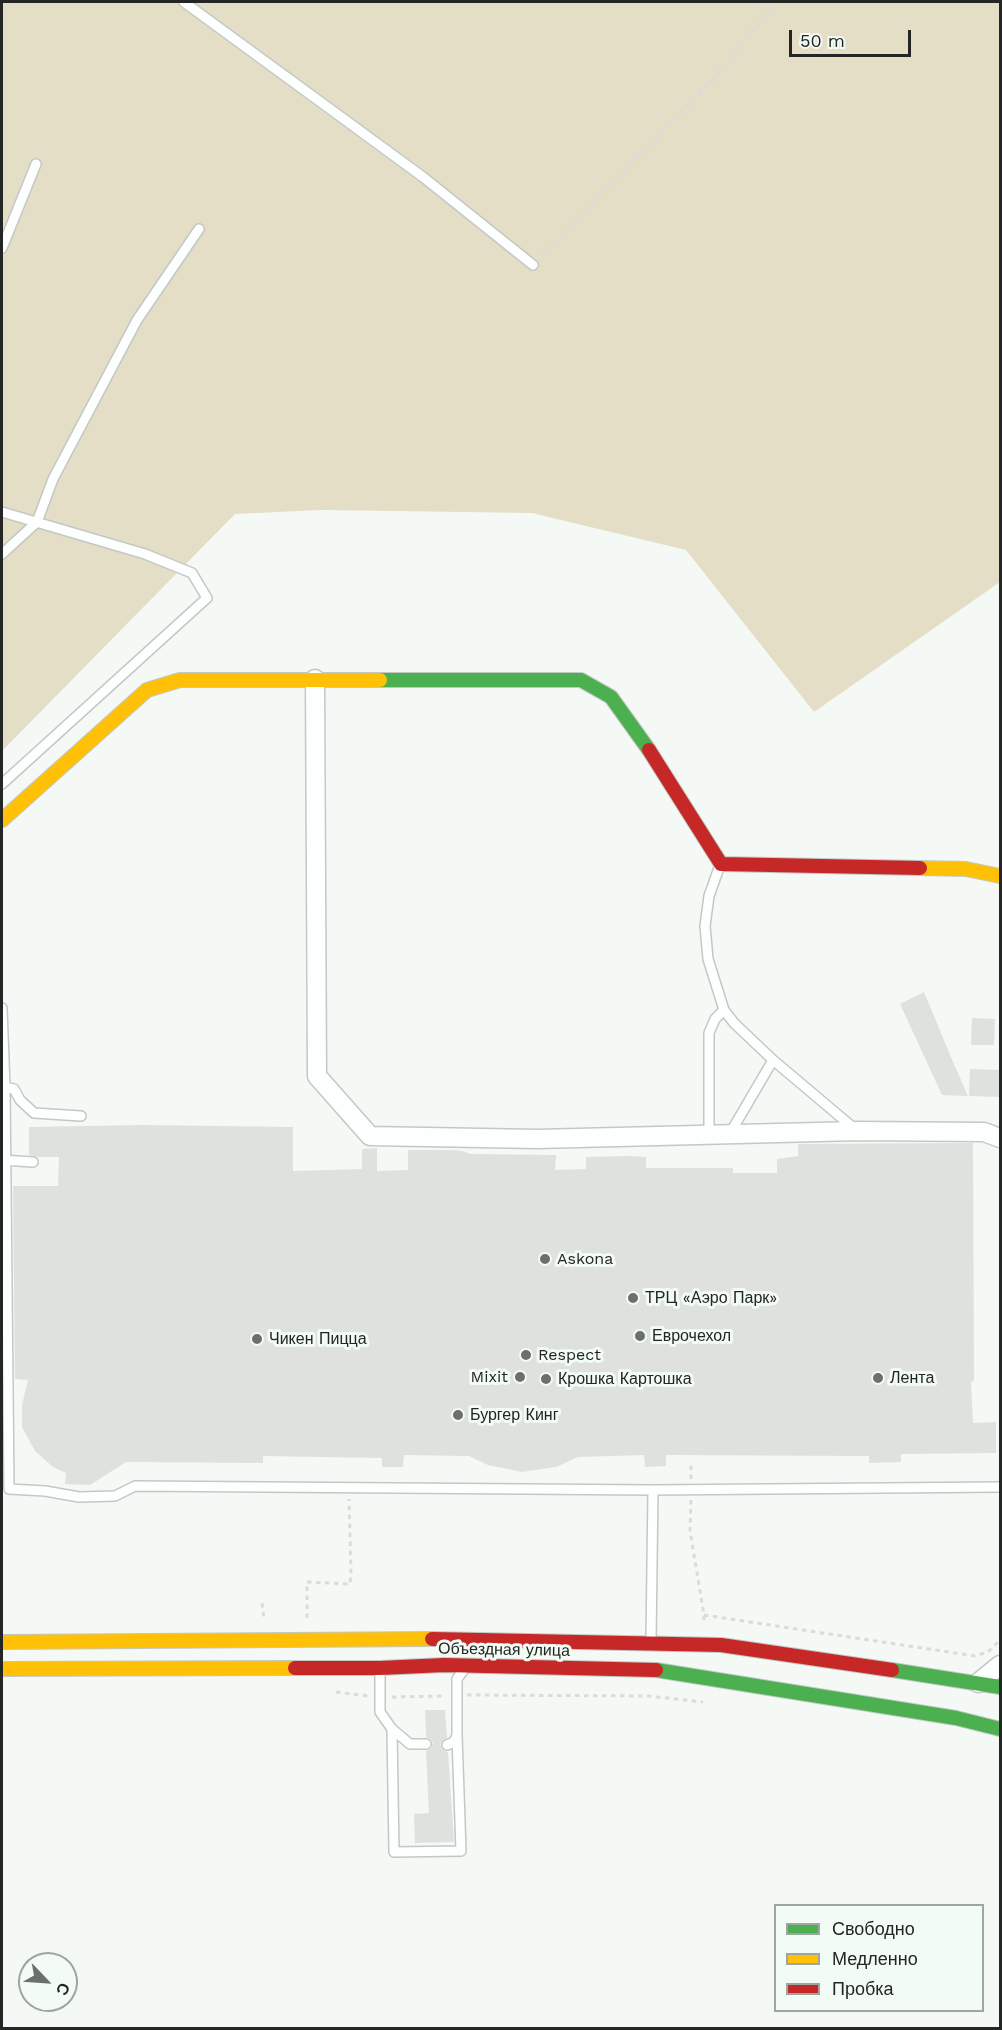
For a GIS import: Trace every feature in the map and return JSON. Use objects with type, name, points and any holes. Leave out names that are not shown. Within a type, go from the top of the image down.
[{"type":"main road","points":[[2,819],[147,690],[180,680],[580,680],[611,697],[651,752],[720,864],[966,868],[1000,876]]},
{"type":"main road","name":"Объездная улица","points":[[2,1642],[452,1639],[650,1657],[956,1718],[1000,1729]]},
{"type":"main road","name":"Объездная улица","points":[[2,1670],[380,1668],[467,1665],[650,1657],[721,1645],[1000,1687]]},
{"type":"street","points":[[315,679],[317,1076],[370,1136],[537,1139],[858,1131],[984,1132],[1000,1138]]},
{"type":"street","points":[[978,1683],[1000,1665]]},
{"type":"lane","points":[[184,2],[423,177],[533,265]]},
{"type":"lane","points":[[2,248],[36,165]]},
{"type":"lane","points":[[2,554],[37,522],[53,479],[137,320],[199,229]]},
{"type":"lane","points":[[2,512],[145,554],[192,573],[207,598],[2,784]]},
{"type":"lane","points":[[720,864],[709,896],[705,926],[708,959],[724,1010],[734,1023],[774,1060],[858,1131]]},
{"type":"lane","points":[[2,1008],[5,1087],[9,1489],[45,1491],[79,1497],[115,1496],[135,1486],[653,1490],[1000,1487]]},
{"type":"lane","points":[[708,1136],[709,1033],[715,1019],[724,1010]]},
{"type":"lane","points":[[729,1135],[774,1060]]},
{"type":"lane","points":[[5,1087],[14,1089],[20,1100],[34,1113],[81,1116]]},
{"type":"lane","points":[[2,1160],[33,1162]]},
{"type":"lane","points":[[650,1657],[653,1490]]},
{"type":"lane","points":[[392,1729],[394,1852],[461,1851],[456,1696],[457,1679],[467,1665]]},
{"type":"lane","points":[[380,1668],[380,1712],[392,1729],[410,1743],[426,1744]]},
{"type":"lane","points":[[447,1745],[454,1742],[457,1735]]},
{"type":"path","points":[[533,265],[709,84],[776,2]]},
{"type":"path","points":[[692,1463],[690,1530],[705,1615],[975,1656],[988,1652],[1000,1640]]},
{"type":"path","points":[[307,1620],[307,1582],[350,1584],[349,1488]]},
{"type":"path","points":[[262,1603],[264,1620],[274,1620]]},
{"type":"path","points":[[332,1691],[380,1698],[648,1695],[708,1702]]},
{"type":"shaded area","points":[[2,2],[1000,2],[1000,582],[814,712],[686,550],[532,513],[321,510],[235,514],[2,751]]},
{"type":"building","points":[[924,992],[968,1096],[942,1095],[900,1004]]},
{"type":"building","points":[[972,1018],[995,1019],[994,1045],[971,1045]]},
{"type":"building","points":[[970,1069],[1000,1070],[1000,1097],[969,1096]]},
{"type":"building","name":"ТРЦ «Аэро Парк»","points":[[142,1125],[293,1127],[293,1171],[362,1169],[362,1149],[377,1148],[377,1171],[408,1170],[408,1150],[451,1150],[470,1154],[556,1155],[555,1170],[586,1169],[586,1157],[629,1156],[646,1157],[646,1168],[733,1168],[733,1173],[777,1173],[777,1159],[798,1156],[798,1144],[973,1143],[974,1381],[971,1382],[973,1423],[996,1422],[996,1453],[901,1454],[901,1462],[869,1463],[869,1456],[666,1455],[666,1466],[645,1467],[644,1455],[578,1457],[556,1467],[522,1472],[488,1465],[469,1456],[404,1455],[403,1467],[382,1467],[382,1458],[263,1456],[263,1463],[126,1462],[90,1485],[65,1484],[66,1473],[53,1467],[35,1451],[22,1427],[22,1405],[28,1380],[15,1379],[13,1186],[58,1186],[59,1157],[29,1155],[29,1127]]},
{"type":"building","points":[[425,1710],[445,1710],[447,1738],[440,1745],[448,1752],[454,1842],[415,1843],[414,1814],[429,1813],[426,1751],[433,1743],[426,1737]]},
{"type":"traffic: fast","points":[[380,680],[581,680],[611,697],[649,750]]},
{"type":"traffic: fast","points":[[656,1670],[956,1718],[1000,1729]]},
{"type":"traffic: fast","points":[[892,1670],[1000,1687]]},
{"type":"traffic: slow","points":[[2,820],[147,690],[180,680],[380,680]]},
{"type":"traffic: slow","points":[[920,868],[966,869],[1000,876]]},
{"type":"traffic: slow","points":[[2,1642],[432,1639]]},
{"type":"traffic: slow","points":[[2,1669],[295,1668]]},
{"type":"traffic: jam","points":[[649,750],[721,864],[920,868]]},
{"type":"traffic: jam","points":[[432,1639],[721,1645],[892,1670]]},
{"type":"traffic: jam","points":[[295,1668],[444,1665],[656,1670]]},
{"type":"place","name":"Askona","points":[[545,1259]]},
{"type":"place","name":"ТРЦ «Аэро Парк»","points":[[633,1298]]},
{"type":"place","name":"Еврочехол","points":[[640,1336]]},
{"type":"place","name":"Чикен Пицца","points":[[257,1339]]},
{"type":"place","name":"Respect","points":[[526,1355]]},
{"type":"place","name":"Mixit","points":[[520,1377]]},
{"type":"place","name":"Лента","points":[[878,1378]]},
{"type":"place","name":"Крошка Картошка","points":[[546,1379]]},
{"type":"place","name":"Бургер Кинг","points":[[458,1415]]}]
